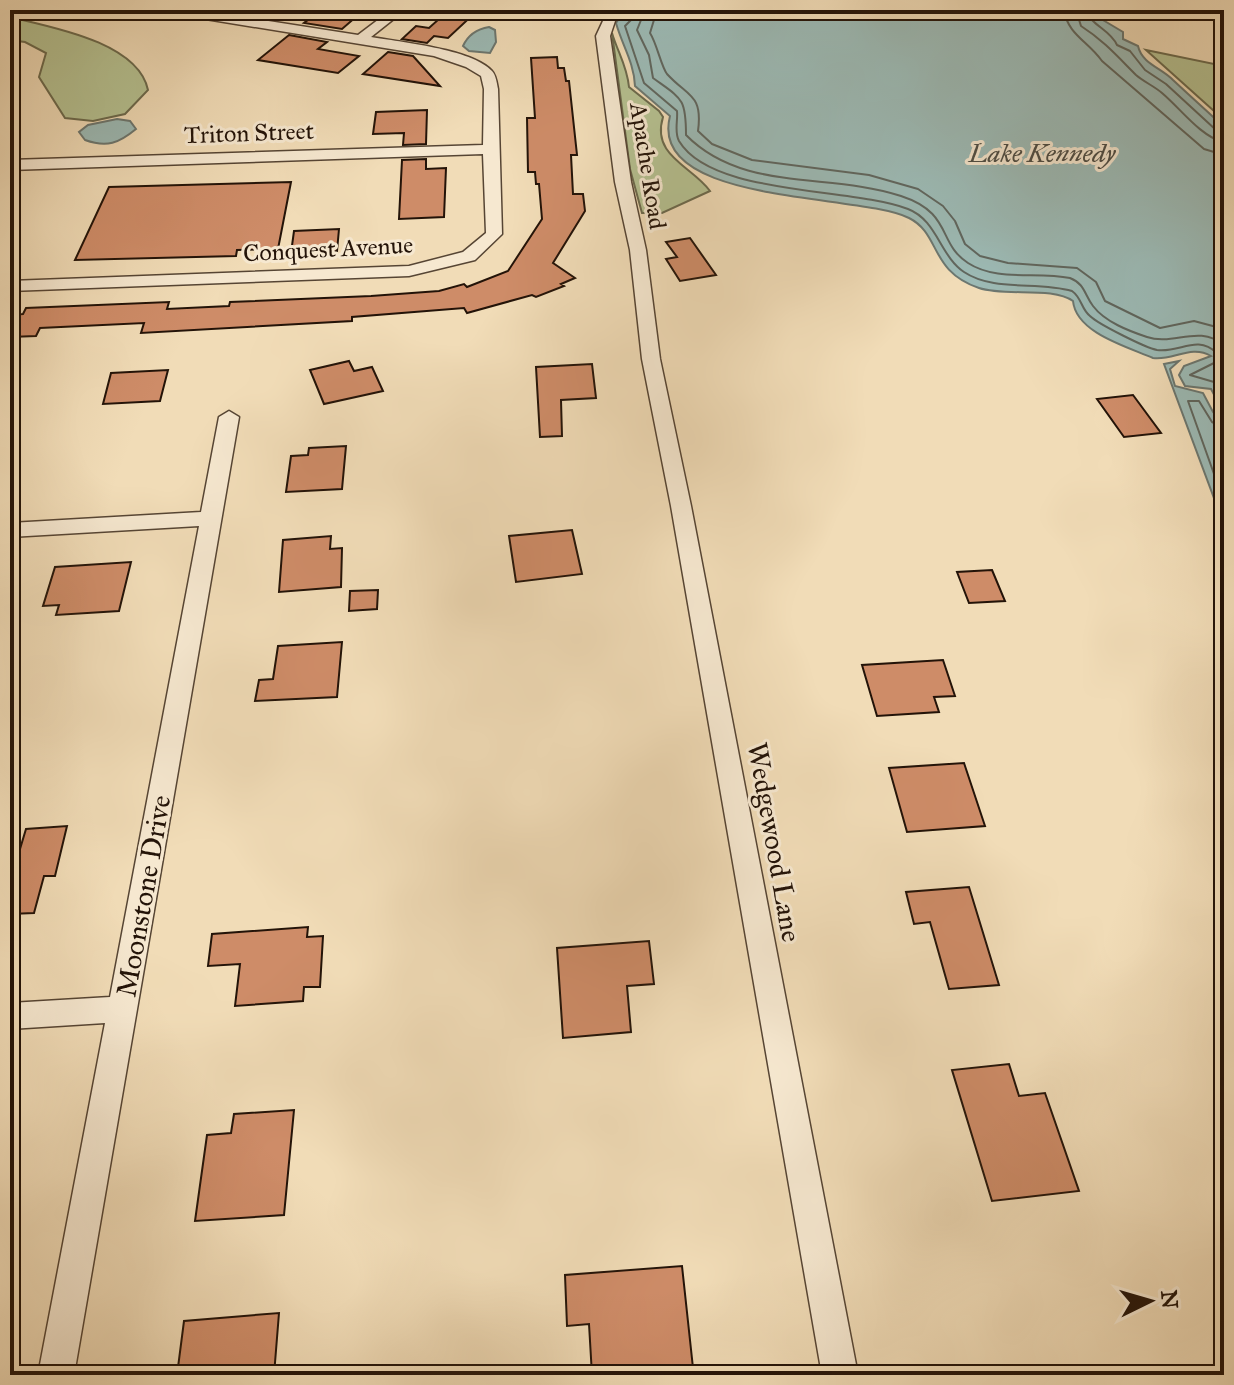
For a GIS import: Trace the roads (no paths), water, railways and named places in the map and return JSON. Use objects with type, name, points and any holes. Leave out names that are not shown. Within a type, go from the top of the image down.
[{"type":"street","name":"Conquest Avenue","points":[[10,286],[409,271],[437,267],[469,256],[494,234],[491,89],[487,74],[471,64],[437,52],[175,10]]},
{"type":"street","points":[[361,39],[399,10]]},
{"type":"street","name":"Apache Road","points":[[609,21],[603,36],[620,169],[638,250],[646,320]]},
{"type":"street","name":"Triton Street","points":[[10,165],[490,149]]},
{"type":"street","name":"Wedgewood Lane","points":[[646,320],[840,1375]]},
{"type":"street","name":"Moonstone Drive","points":[[56,1375],[229,417]]},
{"type":"street","points":[[10,530],[211,518]]},
{"type":"street","points":[[10,1016],[122,1009]]},
{"type":"water","name":"Lake Kennedy","points":[[636,10],[1086,10],[1123,32],[1123,39],[1138,46],[1148,62],[1169,76],[1224,127],[1224,413],[1211,389],[1185,386],[1179,375],[1184,366],[1211,356],[1189,352],[1153,358],[1117,344],[1093,330],[1076,312],[1073,301],[1064,297],[990,291],[963,281],[943,263],[926,233],[909,218],[883,210],[762,191],[722,181],[691,166],[672,145],[670,116],[635,86],[630,61],[616,23],[620,17]]},
{"type":"water","points":[[489,27],[495,30],[496,42],[490,53],[469,51],[463,46],[473,33]]},
{"type":"water","points":[[117,119],[130,121],[136,129],[118,141],[106,144],[85,140],[79,132],[88,125]]},
{"type":"water","points":[[1179,361],[1170,369],[1175,386],[1203,393],[1213,412],[1224,423],[1224,525],[1164,364]]}]
